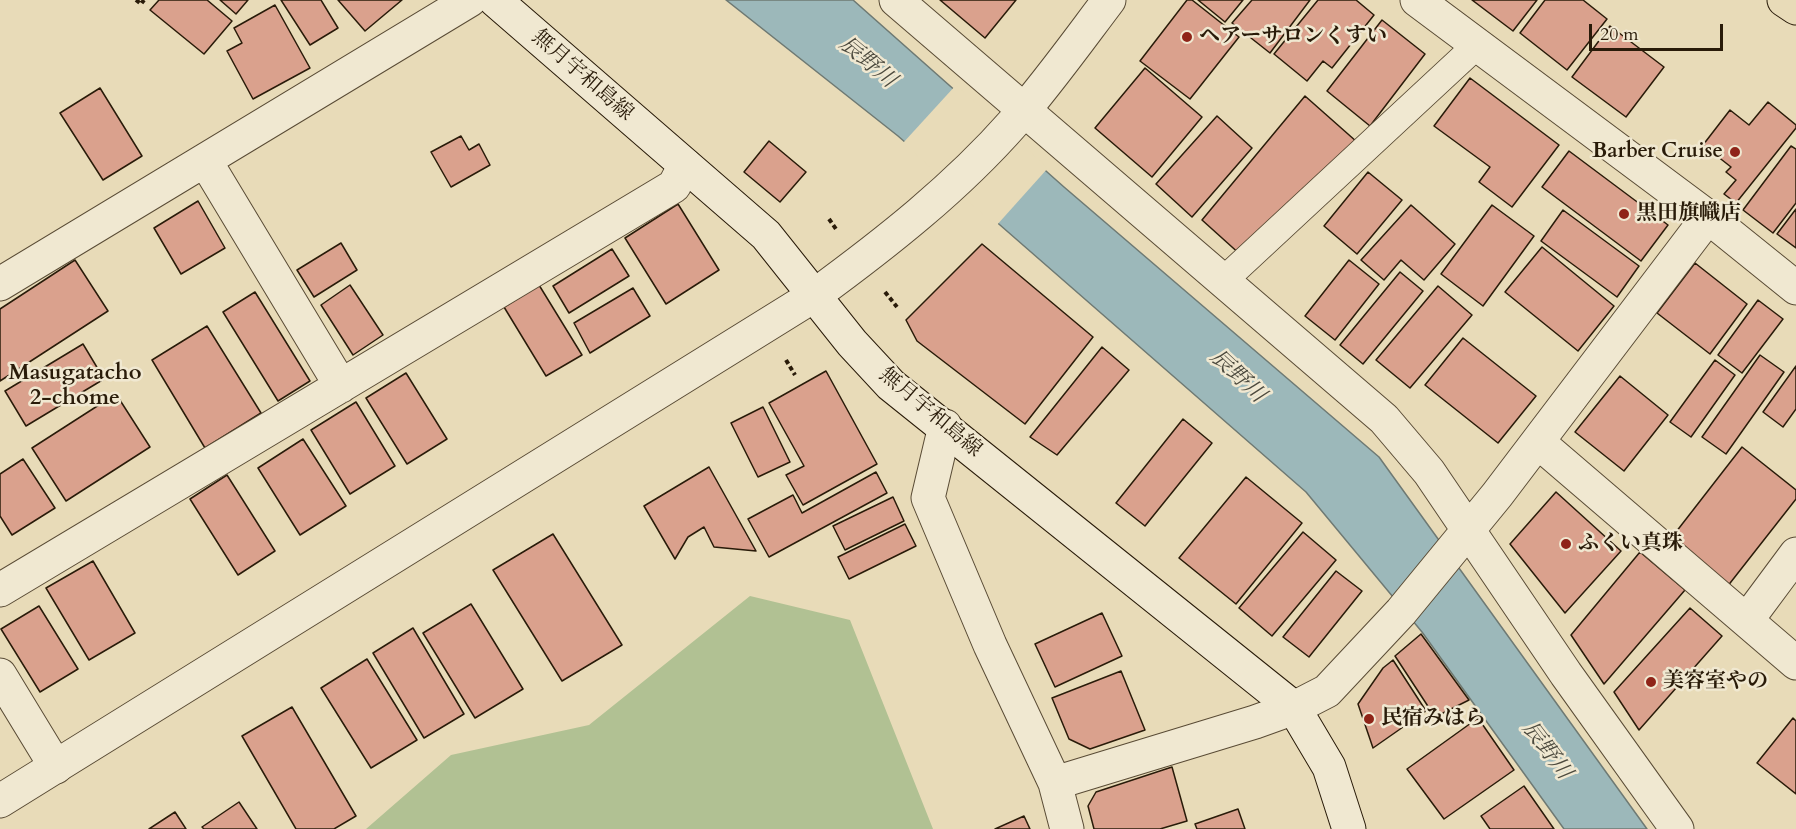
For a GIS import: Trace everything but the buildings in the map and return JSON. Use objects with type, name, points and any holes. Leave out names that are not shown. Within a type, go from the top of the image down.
[{"type":"highway","points":[[1784,0],[1796,8]]},
{"type":"street","points":[[0,284],[206,162],[470,0]]},
{"type":"street","name":"無月宇和島線","points":[[495,0],[766,235],[852,343],[891,384],[1294,708],[1329,767],[1349,829]]},
{"type":"street","points":[[896,0],[1018,117],[1223,281],[1384,419],[1429,472],[1460,539],[1566,674],[1677,829]]},
{"type":"street","points":[[0,801],[815,295],[876,250],[952,185],[1018,117],[1109,0]]},
{"type":"street","points":[[1417,0],[1708,218],[1796,288]]},
{"type":"street","points":[[206,162],[341,386]]},
{"type":"street","points":[[0,590],[674,186],[685,165]]},
{"type":"street","points":[[1055,783],[1294,708],[1326,691],[1401,612],[1460,539],[1538,442],[1708,218]]},
{"type":"street","points":[[945,426],[928,498],[990,645],[1055,783],[1067,829]]},
{"type":"street","points":[[1538,442],[1796,663]]},
{"type":"street","points":[[1747,620],[1796,554]]},
{"type":"street","points":[[0,675],[56,767]]},
{"type":"lane","points":[[1223,281],[1477,45]]},
{"type":"path","points":[[136,0],[141,4],[144,0]]},
{"type":"green space","points":[[750,596],[850,620],[933,829],[366,829],[451,755],[589,725]]},
{"type":"water","name":"辰野川","points":[[726,0],[853,0],[1064,187],[1379,457],[1647,829],[1564,829],[1422,632],[1306,492],[898,136]]},
{"type":"pier","points":[[956,85],[1048,168],[996,226],[903,143]]},
{"type":"place","name":"ヘアーサロンくすい","points":[[1187,37]]},
{"type":"place","name":"Barber Cruise","points":[[1735,152]]},
{"type":"place","name":"黒田旗幟店","points":[[1624,214]]},
{"type":"place","name":"ふくい真珠","points":[[1566,544]]},
{"type":"place","name":"美容室やの","points":[[1651,682]]},
{"type":"place","name":"民宿みはら","points":[[1369,719]]},
{"type":"district","name":"Masugatacho 2-chome","points":[[75,386]]}]
